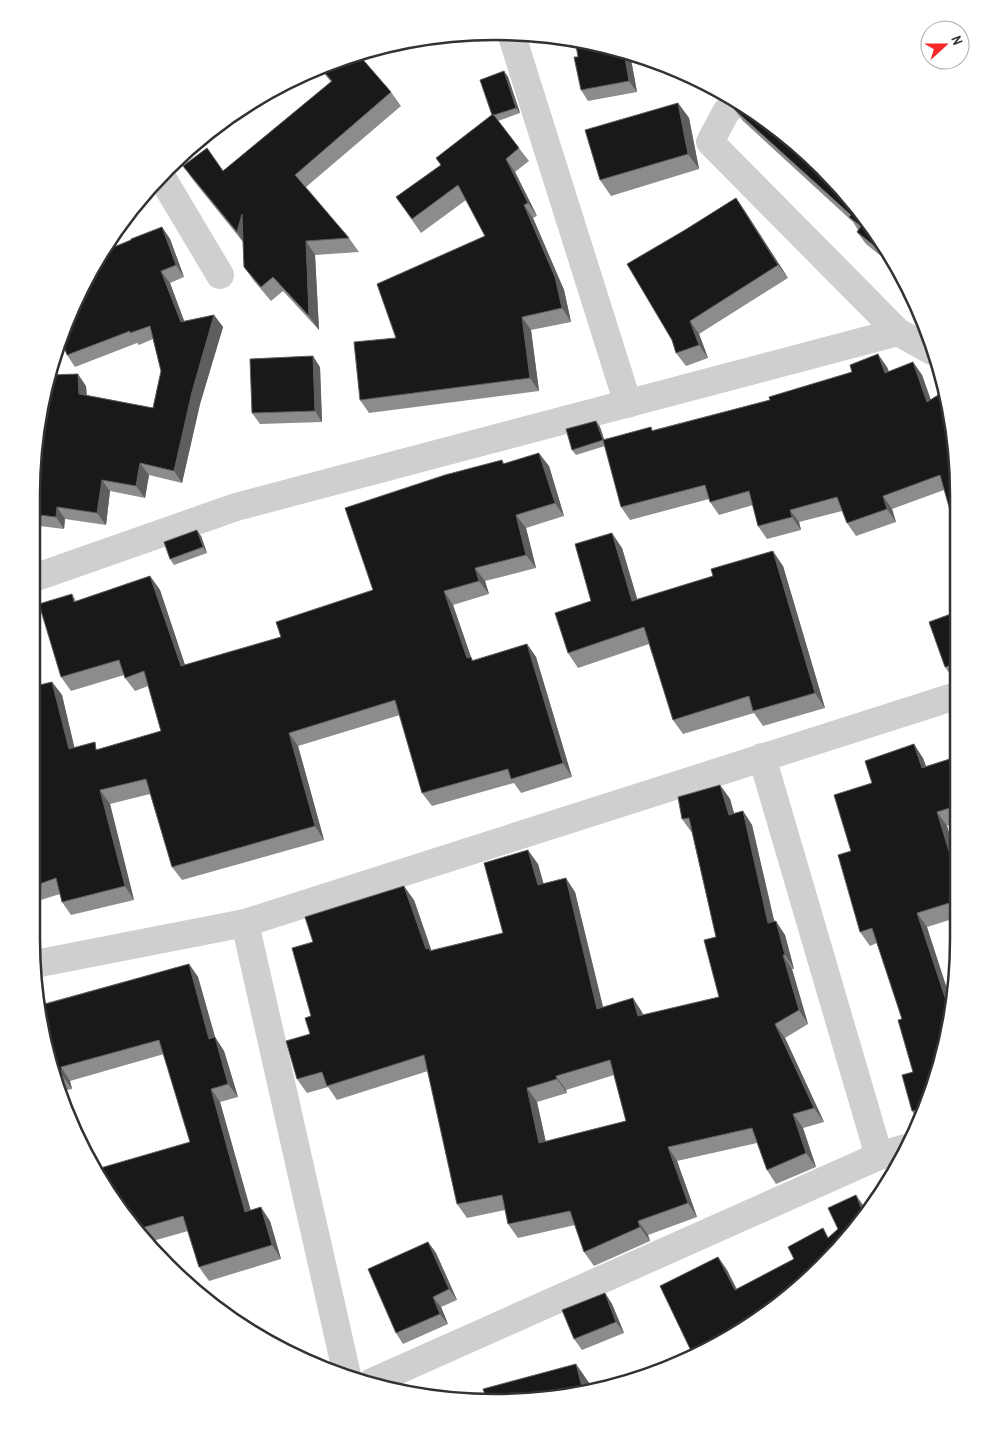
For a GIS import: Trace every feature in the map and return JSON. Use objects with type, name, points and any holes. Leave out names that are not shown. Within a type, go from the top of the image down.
[{"type":"street","points":[[513,41],[628,404]]},
{"type":"street","points":[[731,106],[710,142],[898,332],[925,347]]},
{"type":"street","points":[[165,182],[220,275]]},
{"type":"street","points":[[40,576],[236,507],[898,332]]},
{"type":"street","points":[[41,963],[245,923],[950,698]]},
{"type":"street","points":[[762,757],[879,1156]]},
{"type":"street","points":[[245,923],[346,1369]]},
{"type":"street","points":[[380,1379],[879,1156],[898,1151]]},
{"type":"building","points":[[576,48],[625,60],[629,81],[581,90],[574,57],[578,57]]},
{"type":"building","points":[[363,60],[391,92],[295,175],[349,238],[306,241],[309,316],[273,277],[261,287],[244,267],[242,214],[237,232],[183,166],[207,148],[223,171],[332,81],[325,73]]},
{"type":"building","points":[[504,71],[516,108],[492,115],[480,80]]},
{"type":"building","points":[[678,103],[688,154],[600,180],[585,130]]},
{"type":"building","points":[[734,109],[772,134],[817,173],[856,218],[876,247],[857,232],[861,226],[849,217],[851,215]]},
{"type":"building","points":[[493,114],[519,148],[506,159],[528,203],[524,205],[555,277],[562,308],[522,317],[530,378],[360,400],[354,342],[396,338],[377,284],[485,236],[458,185],[412,219],[396,197],[441,165],[436,158]]},
{"type":"building","points":[[736,198],[778,265],[690,321],[699,345],[676,353],[672,340],[627,264]]},
{"type":"building","points":[[162,227],[176,265],[161,271],[181,322],[214,315],[192,392],[174,471],[140,463],[136,486],[102,480],[97,513],[57,507],[56,517],[40,515],[41,465],[44,436],[57,375],[78,374],[79,394],[153,408],[161,371],[150,326],[130,333],[130,331],[67,355],[64,348],[87,294],[101,267],[114,247]]},
{"type":"building","points":[[878,354],[885,373],[913,362],[927,402],[938,395],[949,465],[950,510],[940,475],[883,496],[887,509],[847,523],[837,497],[790,510],[792,517],[758,526],[749,491],[710,502],[705,485],[621,507],[603,440],[651,427],[652,431],[770,400],[769,397],[852,372],[850,365]]},
{"type":"building","points":[[313,356],[315,411],[252,413],[250,359]]},
{"type":"building","points":[[596,421],[603,440],[572,450],[566,429]]},
{"type":"building","points":[[539,453],[555,503],[516,515],[526,555],[475,568],[479,581],[444,591],[467,658],[471,657],[472,661],[527,644],[563,763],[511,779],[508,769],[422,793],[395,700],[289,733],[315,826],[172,867],[146,779],[100,790],[125,886],[62,902],[56,878],[40,884],[40,685],[52,682],[69,749],[95,742],[96,750],[161,731],[144,671],[125,678],[119,660],[61,677],[40,604],[72,594],[74,602],[150,576],[181,666],[281,637],[276,622],[373,590],[345,508],[445,475],[502,460],[503,464]]},
{"type":"building","points":[[197,530],[203,547],[170,559],[164,542]]},
{"type":"building","points":[[612,533],[632,601],[713,576],[711,569],[773,551],[815,693],[753,711],[749,696],[673,720],[644,627],[568,653],[555,613],[591,601],[575,544]]},
{"type":"building","points":[[950,614],[950,666],[945,667],[929,622]]},
{"type":"building","points":[[914,744],[922,768],[950,759],[950,808],[937,812],[950,855],[950,903],[917,913],[946,999],[941,1028],[926,1085],[916,1110],[912,1111],[902,1075],[913,1072],[898,1020],[902,1019],[872,928],[860,932],[838,855],[851,851],[834,795],[872,783],[865,761]]},
{"type":"building","points":[[720,785],[729,815],[743,811],[768,923],[776,921],[785,955],[783,955],[799,1010],[775,1024],[814,1108],[793,1114],[806,1153],[767,1170],[752,1128],[668,1147],[688,1203],[638,1221],[640,1227],[584,1252],[570,1211],[508,1224],[502,1195],[457,1204],[424,1055],[327,1086],[322,1072],[297,1079],[286,1041],[310,1034],[305,1018],[311,1016],[292,948],[313,942],[305,917],[404,886],[426,949],[429,948],[430,951],[503,933],[484,863],[528,850],[538,885],[566,878],[597,1009],[633,998],[638,1016],[719,997],[704,940],[716,937],[689,818],[682,819],[678,797]],"holes":[[[610,1060],[626,1121],[539,1143],[527,1088],[557,1079],[556,1076]]]},
{"type":"building","points":[[189,964],[209,1039],[215,1037],[228,1084],[211,1089],[245,1212],[261,1207],[272,1245],[199,1267],[183,1216],[143,1227],[117,1192],[102,1168],[190,1142],[159,1040],[61,1067],[61,1075],[45,1004]]},
{"type":"building","points":[[856,1195],[861,1208],[817,1261],[772,1300],[748,1317],[690,1349],[660,1286],[718,1257],[735,1290],[794,1259],[788,1247],[823,1228],[828,1238],[838,1229],[828,1208]]},
{"type":"building","points":[[428,1242],[449,1289],[433,1297],[440,1314],[396,1333],[368,1269]]},
{"type":"building","points":[[605,1293],[616,1322],[574,1339],[562,1310]]},
{"type":"building","points":[[576,1364],[582,1385],[525,1393],[485,1394],[483,1389]]}]
